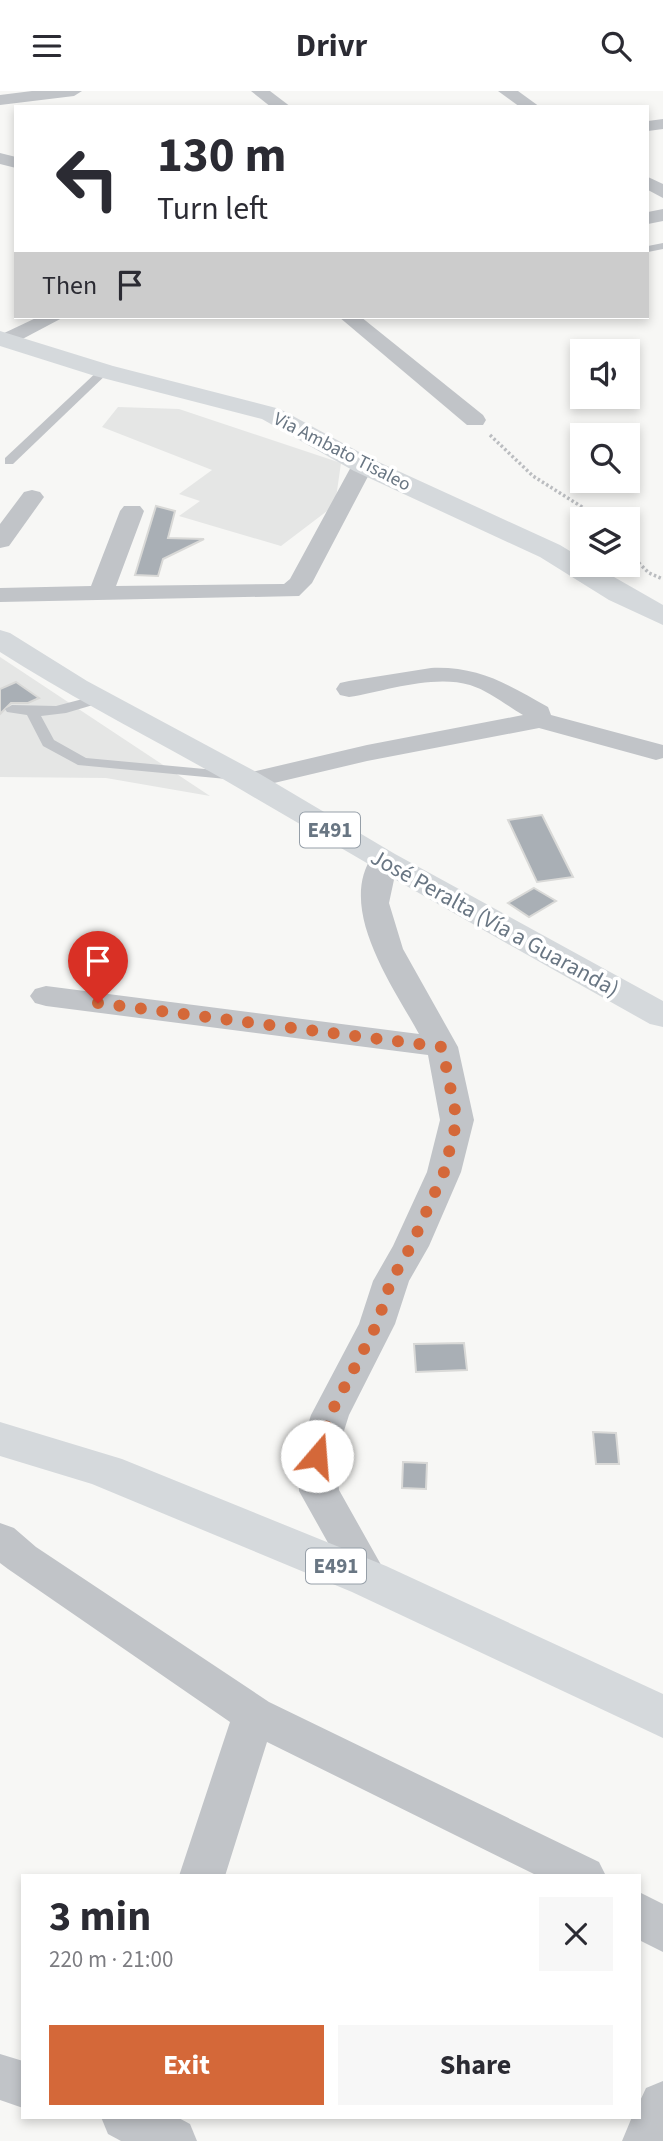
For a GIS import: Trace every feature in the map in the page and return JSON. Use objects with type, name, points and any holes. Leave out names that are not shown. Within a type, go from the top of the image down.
[{"type":"main road","name":"Via Ambato Tisaleo","points":[[3,339],[104,371],[271,414],[363,465],[550,551],[619,594],[663,616]]},
{"type":"main road","name":"José Peralta (Vía a Guaranda)","points":[[1,641],[98,699],[245,779],[383,861],[663,1016]]},
{"type":"main road","name":"E491","points":[[0,1439],[106,1471],[369,1579],[663,1717]]},
{"type":"street","points":[[0,100],[44,101],[74,91]]},
{"type":"street","points":[[259,91],[280,105]]},
{"type":"street","points":[[508,92],[530,91]]},
{"type":"street","points":[[508,92],[529,105]]},
{"type":"street","points":[[3,339],[49,319]]},
{"type":"street","points":[[351,319],[475,420]]},
{"type":"street","points":[[0,595],[290,591],[300,583],[363,465]]},
{"type":"street","points":[[0,541],[32,497]]},
{"type":"street","points":[[101,592],[132,511]]},
{"type":"street","points":[[245,779],[367,753],[525,725],[536,719],[539,713],[479,680],[464,676],[447,675],[349,688]]},
{"type":"street","points":[[536,719],[656,752]]},
{"type":"street","points":[[369,1579],[319,1490],[317,1456],[330,1415],[377,1324],[391,1281],[411,1246],[444,1172],[457,1120],[442,1047],[388,949],[374,904],[383,861]]},
{"type":"street","points":[[46,996],[442,1047]]},
{"type":"street","points":[[0,1539],[22,1558],[254,1715],[579,1874]]},
{"type":"street","points":[[203,1874],[254,1715]]},
{"type":"street","points":[[641,1914],[663,1931]]},
{"type":"street","points":[[0,2077],[21,2084]]},
{"type":"street","points":[[647,2141],[663,2105]]},
{"type":"street","points":[[115,2141],[123,2119]]},
{"type":"street","points":[[128,2119],[172,2141]]},
{"type":"lane","points":[[9,461],[104,371]]},
{"type":"lane","points":[[12,709],[33,713],[57,713],[98,699]]},
{"type":"lane","points":[[33,713],[48,743],[83,762],[245,779]]},
{"type":"path","points":[[475,420],[533,476],[582,507]]},
{"type":"path","points":[[640,564],[649,573],[663,579]]},
{"type":"shaded area","points":[[118,407],[179,409],[341,463],[335,505],[281,546],[179,516],[200,501],[179,494],[212,470],[102,427]]},
{"type":"shaded area","points":[[0,657],[210,796],[106,778],[0,777]]},
{"type":"building","points":[[156,506],[175,511],[168,538],[204,539],[163,559],[158,576],[135,575]]},
{"type":"building","points":[[16,682],[39,698],[28,703],[11,703],[0,714],[0,689]]},
{"type":"building","points":[[542,815],[573,877],[537,882],[508,820]]},
{"type":"building","points":[[534,888],[556,901],[529,917],[508,903]]},
{"type":"building","points":[[464,1343],[467,1370],[416,1372],[414,1344]]},
{"type":"building","points":[[593,1432],[616,1433],[619,1464],[596,1464]]},
{"type":"building","points":[[403,1462],[427,1463],[426,1489],[402,1488]]},
{"type":"route","points":[[98,1003],[442,1047],[457,1120],[444,1172],[411,1246],[391,1281],[377,1324],[330,1415],[317,1456]]}]
